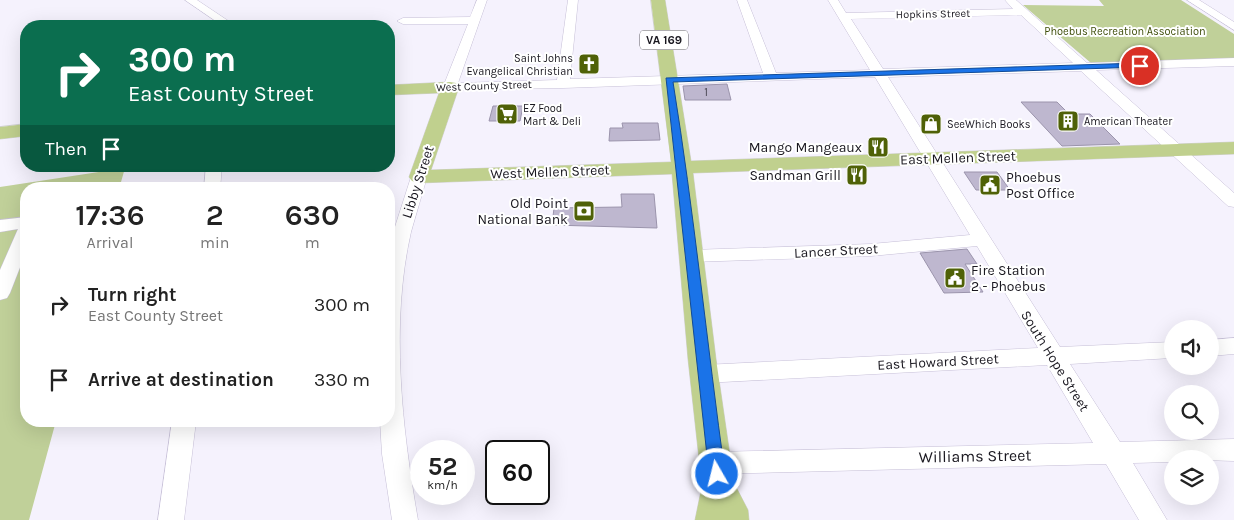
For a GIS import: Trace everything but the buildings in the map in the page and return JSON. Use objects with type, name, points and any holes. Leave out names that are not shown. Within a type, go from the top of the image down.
[{"type":"main road","name":"VA 169","points":[[658,0],[682,167],[704,374],[717,474],[712,520]]},
{"type":"main road","name":"West County Street","points":[[395,90],[450,87]]},
{"type":"main road","name":"Libby Street","points":[[419,177],[450,87]]},
{"type":"main road","points":[[0,133],[20,131]]},
{"type":"main road","name":"East Mellen Street","points":[[682,167],[1234,148]]},
{"type":"main road","name":"West Mellen Street","points":[[419,177],[682,167]]},
{"type":"main road","name":"VA 169","points":[[717,474],[731,510],[732,520]]},
{"type":"street","points":[[190,0],[221,20]]},
{"type":"street","name":"Libby Street","points":[[450,87],[482,0]]},
{"type":"street","points":[[563,84],[573,0]]},
{"type":"street","points":[[742,0],[771,77]]},
{"type":"street","name":"South Hope Street","points":[[833,0],[933,159],[1154,520]]},
{"type":"street","points":[[1010,0],[1234,202]]},
{"type":"street","points":[[1192,0],[1234,27]]},
{"type":"street","name":"Hopkins Street","points":[[842,16],[1024,12]]},
{"type":"street","points":[[403,21],[475,20]]},
{"type":"street","name":"West County Street","points":[[450,87],[1234,62]]},
{"type":"street","name":"Libby Street","points":[[395,285],[402,233],[419,177]]},
{"type":"street","points":[[0,226],[20,223]]},
{"type":"street","name":"Lancer Street","points":[[691,256],[871,250],[981,240]]},
{"type":"street","points":[[0,293],[20,245]]},
{"type":"street","points":[[1219,347],[1234,346]]},
{"type":"street","name":"East Howard Street","points":[[704,374],[1164,350]]},
{"type":"street","points":[[171,520],[183,427]]},
{"type":"street","name":"Libby Street","points":[[393,427],[405,520]]},
{"type":"street","name":"Williams Street","points":[[717,474],[1112,453],[1234,450]]},
{"type":"green space","name":"Phoebus Recreation Association","points":[[1099,0],[1181,0],[1234,34],[1234,59],[1091,63],[1023,5],[1104,6]]},
{"type":"green space","points":[[99,172],[124,172],[121,182],[33,182]]},
{"type":"green space","points":[[20,184],[20,427],[54,427],[29,520],[0,520],[0,187]]},
{"type":"place","name":"Saint Johns Evangelical Christian","points":[[589,64]]},
{"type":"place","name":"EZ Food Mart & Deli","points":[[507,114]]},
{"type":"place","name":"American Theater","points":[[1068,121]]},
{"type":"place","name":"SeeWhich Books","points":[[931,124]]},
{"type":"place","name":"Mango Mangeaux","points":[[878,147]]},
{"type":"place","name":"Sandman Grill","points":[[857,175]]},
{"type":"place","name":"Phoebus Post Office","points":[[990,185]]},
{"type":"place","name":"Old Point National Bank","points":[[584,211]]},
{"type":"place","name":"Fire Station 2 - Phoebus","points":[[955,278]]},
{"type":"route","points":[[717,474],[702,359],[681,158],[669,80],[1140,66]]}]
